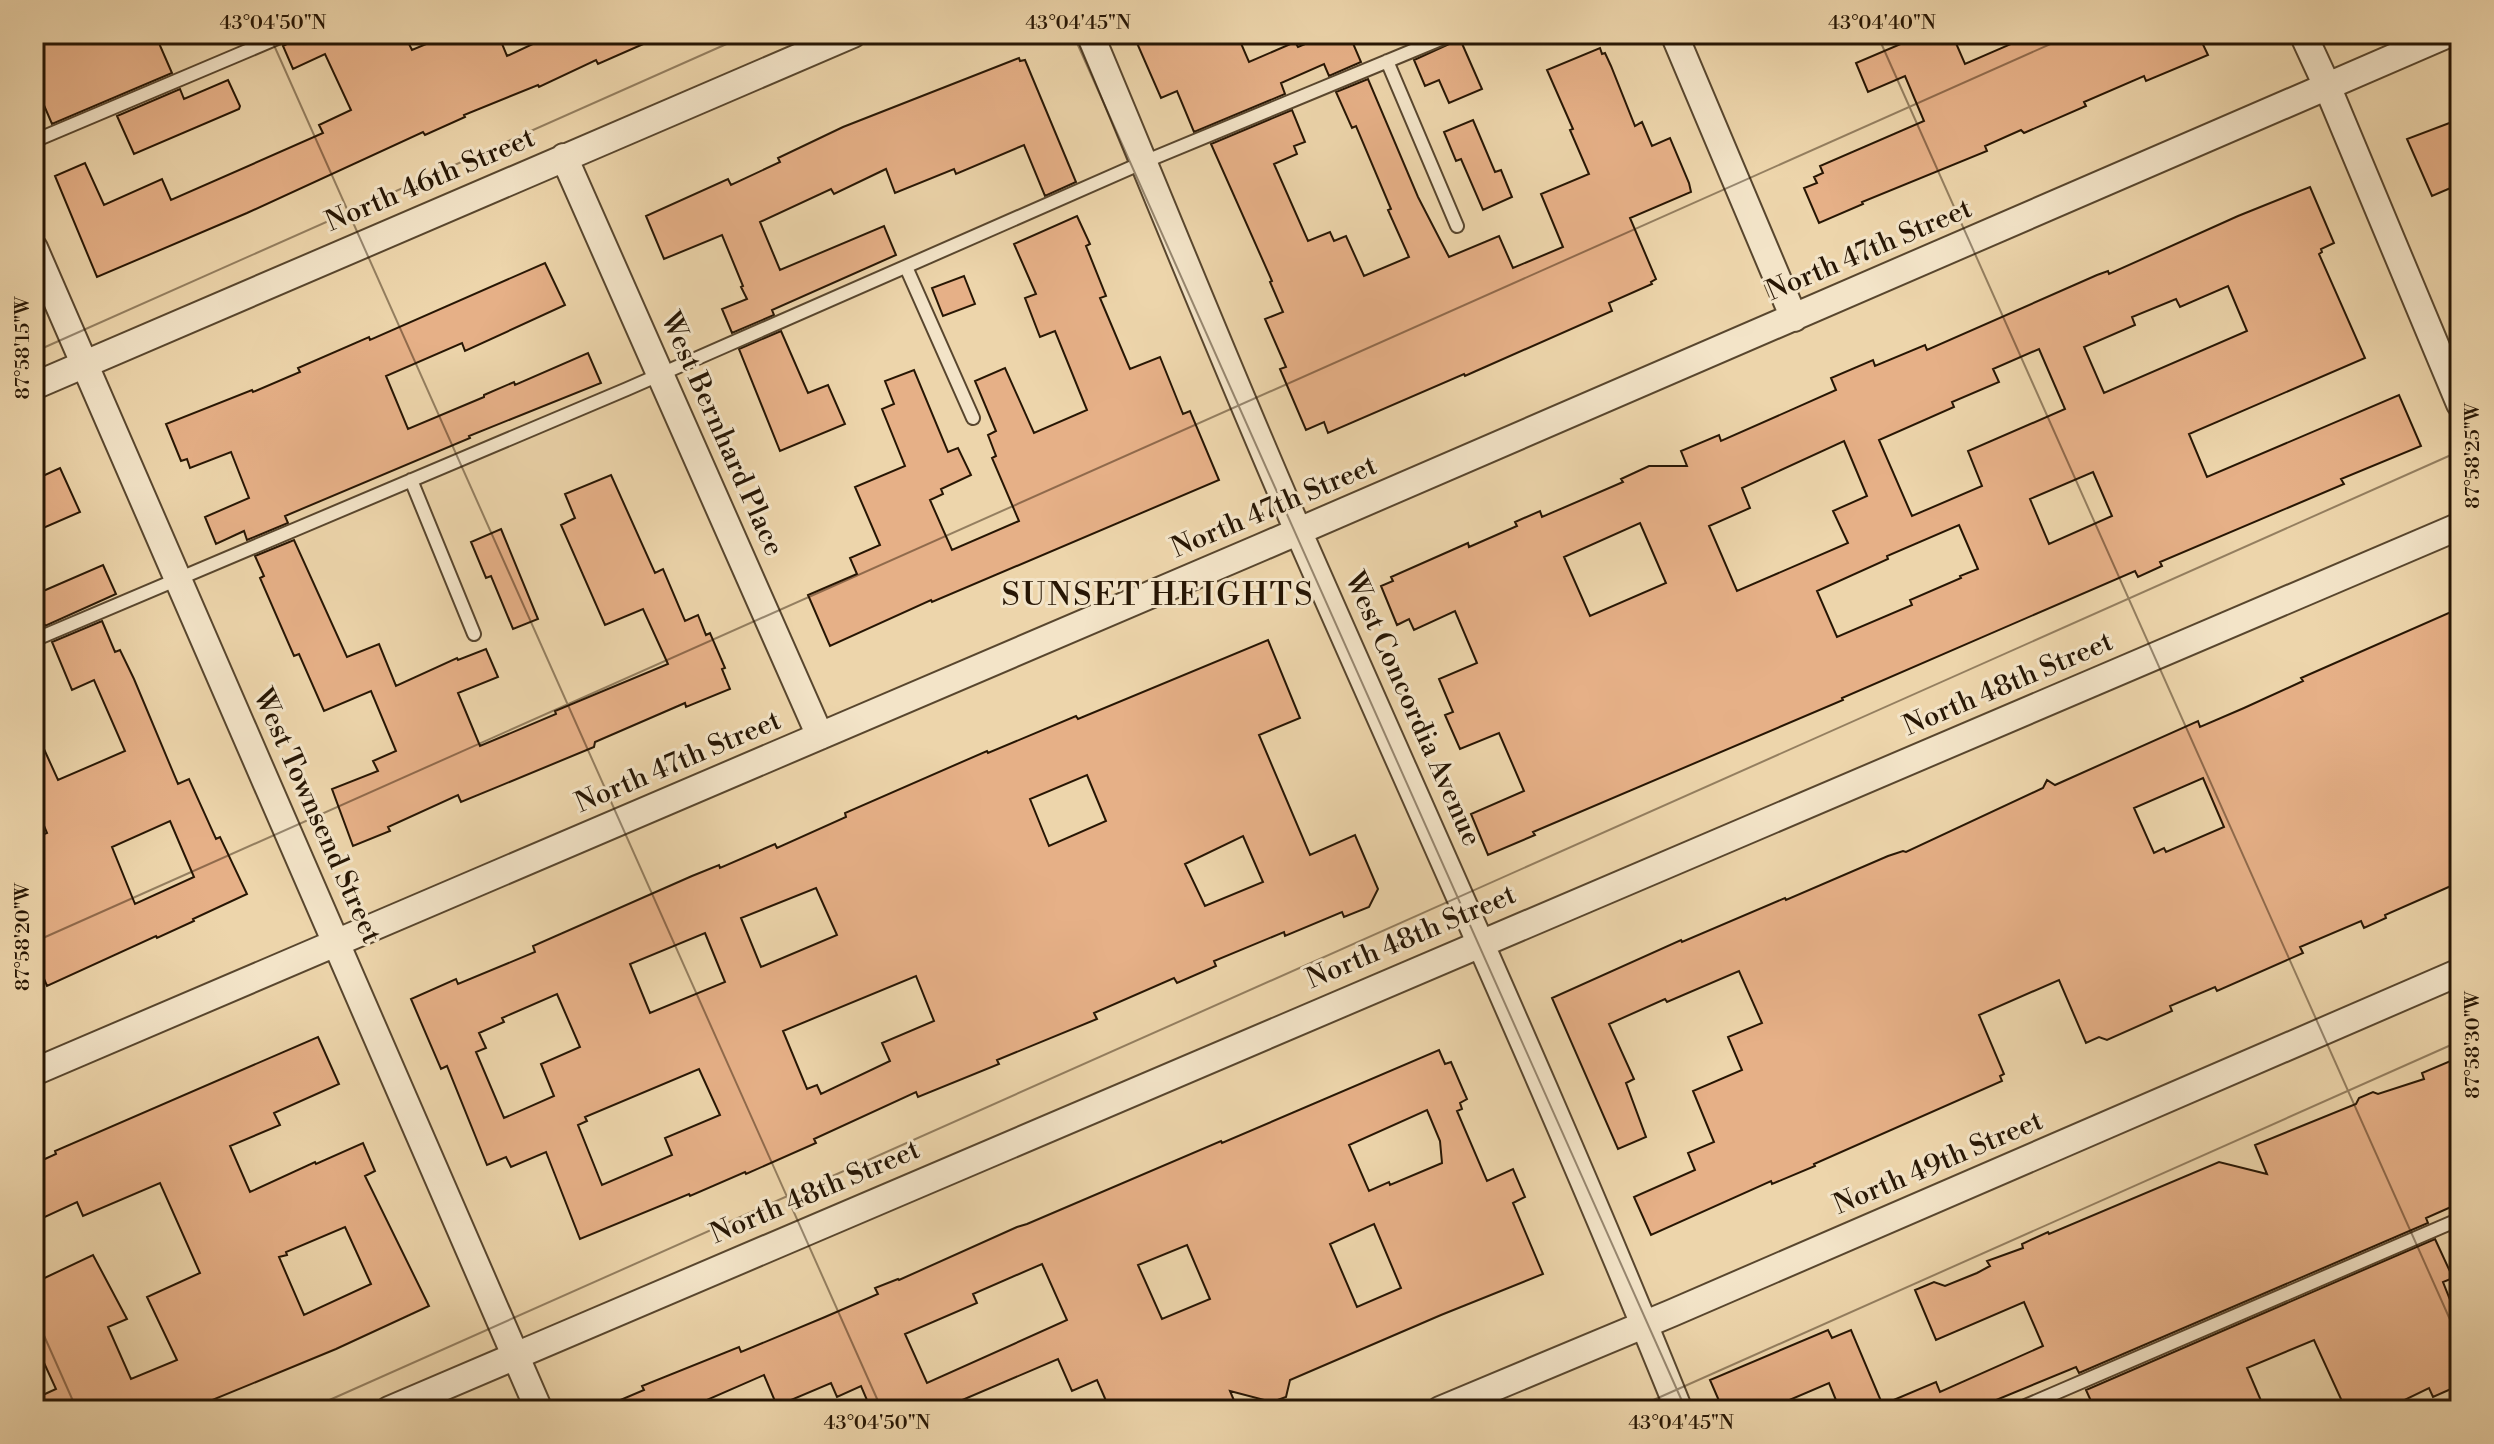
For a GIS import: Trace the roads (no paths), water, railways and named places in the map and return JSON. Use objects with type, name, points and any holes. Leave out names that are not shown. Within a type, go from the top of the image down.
[{"type":"street","name":"North 46th Street","points":[[34,386],[853,34]]},
{"type":"street","name":"West Concordia Avenue","points":[[1090,34],[1299,532],[1481,942],[1679,1410]]},
{"type":"street","points":[[1674,34],[1794,318]]},
{"type":"street","points":[[2303,34],[2460,404]]},
{"type":"street","name":"North 47th Street","points":[[34,1072],[1299,532],[2448,34]]},
{"type":"street","name":"West Bernhard Place","points":[[564,157],[820,736]]},
{"type":"street","name":"West Townsend Street","points":[[34,248],[539,1410]]},
{"type":"street","name":"North 48th Street","points":[[389,1410],[2460,526]]},
{"type":"street","name":"North 49th Street","points":[[1440,1410],[1645,1325],[2460,972]]},
{"type":"lane","points":[[34,141],[287,34]]},
{"type":"lane","points":[[34,640],[661,375],[1144,162],[1453,34]]},
{"type":"lane","points":[[1387,61],[1457,226]]},
{"type":"lane","points":[[906,267],[973,418]]},
{"type":"lane","points":[[411,480],[474,634]]},
{"type":"lane","points":[[2016,1410],[2460,1219]]},
{"type":"district","name":"SUNSET HEIGHTS","points":[[1158,595]]}]
